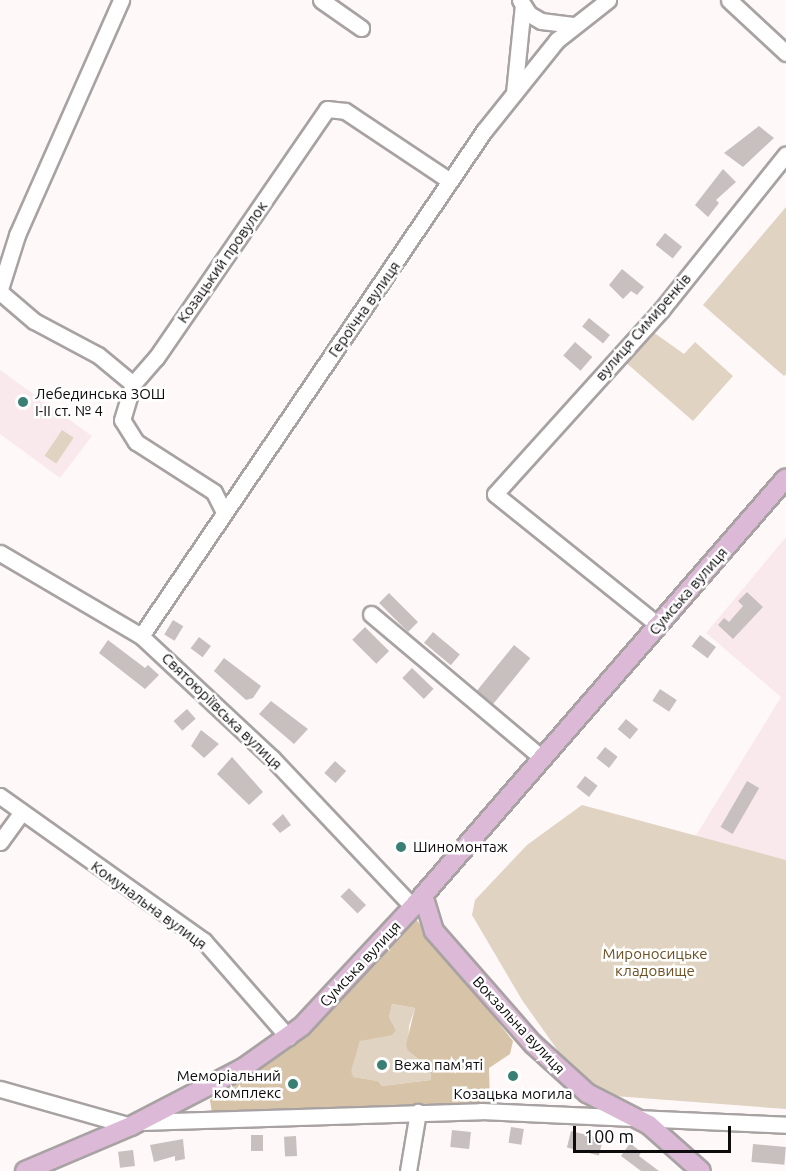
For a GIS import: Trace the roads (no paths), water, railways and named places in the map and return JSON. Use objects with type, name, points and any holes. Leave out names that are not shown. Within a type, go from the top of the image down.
[{"type":"main road","name":"Сумська вулиця","points":[[27,1171],[135,1124],[243,1068],[288,1037],[418,901],[786,478]]},
{"type":"main road","name":"Вокзальна вулиця","points":[[418,901],[434,931],[533,1044],[586,1092],[666,1138],[701,1171]]},
{"type":"street","points":[[121,0],[17,235],[0,291],[34,321],[98,354],[133,384]]},
{"type":"street","points":[[321,0],[361,28]]},
{"type":"street","name":"Героїчна вулиця","points":[[141,636],[197,558],[224,512],[450,181],[514,93],[573,25],[608,0]]},
{"type":"street","points":[[729,0],[786,53]]},
{"type":"street","points":[[522,2],[529,14],[542,21],[573,25]]},
{"type":"street","points":[[514,93],[522,2]]},
{"type":"street","name":"Козацький провулок","points":[[224,512],[214,492],[136,442],[122,420],[133,384],[156,358],[327,109],[345,111],[450,181]]},
{"type":"street","name":"вулиця Симиренків","points":[[658,625],[495,494],[662,309],[786,154]]},
{"type":"street","name":"Святоюріївська вулиця","points":[[0,554],[141,636],[272,758],[418,901]]},
{"type":"street","points":[[371,615],[542,758]]},
{"type":"street","name":"Комунальна вулиця","points":[[0,796],[204,941],[288,1037]]},
{"type":"street","points":[[0,842],[22,813]]},
{"type":"street","points":[[0,1089],[135,1124]]},
{"type":"street","points":[[408,1171],[418,1112]]},
{"type":"street","name":"Сумська вулиця","points":[[135,1124],[418,1112],[786,1125]]},
{"type":"place","name":"Лебединська ЗОШ І-ІІ ст. № 4","points":[[23,402]]},
{"type":"place","name":"Шиномонтаж","points":[[401,847]]},
{"type":"place","name":"Вежа пам'яті","points":[[382,1065]]},
{"type":"place","name":"Козацька могила","points":[[513,1076]]},
{"type":"place","name":"Меморіальний комплекс","points":[[293,1084]]},
{"type":"park label","name":"Мироносицьке кладовище","points":[[655,962]]}]
